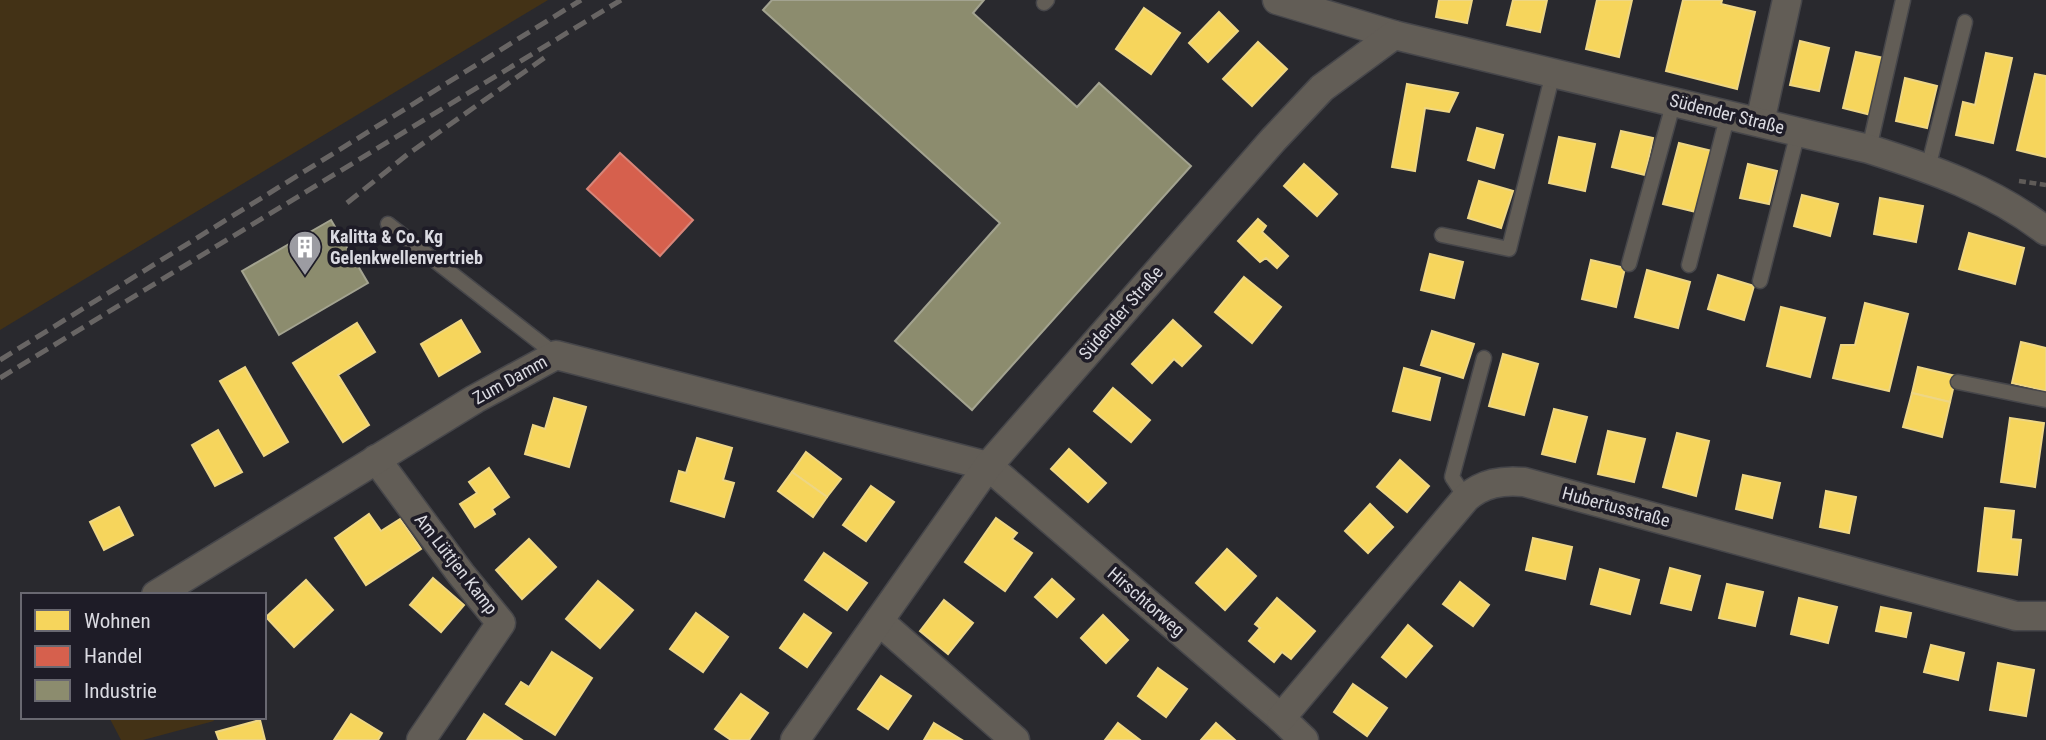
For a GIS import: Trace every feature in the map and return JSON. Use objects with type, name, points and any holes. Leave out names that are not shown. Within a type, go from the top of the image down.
[{"type":"street","name":"Südender Straße","points":[[1278,0],[1394,35],[1869,149],[1928,168],[1995,198],[2046,231]]},
{"type":"street","points":[[1760,122],[1787,0]]},
{"type":"street","name":"Südender Straße","points":[[794,740],[988,466],[1281,131],[1322,88],[1394,35]]},
{"type":"street","name":"Zum Damm","points":[[159,593],[475,399],[556,355],[988,466]]},
{"type":"street","name":"Am Lüttjen Kamp","points":[[376,460],[501,623],[421,740]]},
{"type":"street","name":"Hirschtorweg","points":[[988,466],[1304,740]]},
{"type":"street","name":"Hubertusstraße","points":[[1281,718],[1466,498],[1482,486],[1509,481],[1524,482],[2016,615],[2046,616]]},
{"type":"street","points":[[879,621],[1015,740]]},
{"type":"lane","points":[[1869,149],[1903,0]]},
{"type":"lane","points":[[1928,168],[1965,22]]},
{"type":"lane","points":[[1442,236],[1509,248],[1553,73]]},
{"type":"lane","points":[[1629,264],[1674,101]]},
{"type":"lane","points":[[1689,265],[1728,114]]},
{"type":"lane","points":[[1760,281],[1798,132]]},
{"type":"lane","points":[[388,224],[556,355]]},
{"type":"lane","points":[[1466,498],[1452,477],[1484,358]]},
{"type":"lane","points":[[1958,382],[2046,400]]},
{"type":"shaded area","points":[[0,0],[548,0],[0,330]]},
{"type":"shaded area","points":[[110,719],[214,721],[143,740],[121,740]]},
{"type":"building: Wohnen","points":[[1439,0],[1472,0],[1467,23],[1436,17]]},
{"type":"building: Wohnen","points":[[1513,0],[1547,0],[1540,32],[1507,25]]},
{"type":"building: Wohnen","points":[[1597,0],[1632,0],[1619,57],[1586,49]]},
{"type":"building: Wohnen","points":[[1683,0],[1722,0],[1721,4],[1755,12],[1737,89],[1666,71]]},
{"type":"building: Wohnen","points":[[1144,8],[1180,33],[1151,74],[1116,49]]},
{"type":"building: Wohnen","points":[[1219,12],[1238,31],[1208,62],[1189,43]]},
{"type":"building: Wohnen","points":[[1800,41],[1829,48],[1819,91],[1790,85]]},
{"type":"building: Wohnen","points":[[1258,42],[1287,69],[1252,106],[1223,79]]},
{"type":"building: Wohnen","points":[[1856,52],[1884,58],[1871,115],[1843,108]]},
{"type":"building: Wohnen","points":[[1986,53],[2012,58],[1993,143],[1956,135],[1963,102],[1975,105]]},
{"type":"building: Wohnen","points":[[2035,74],[2046,76],[2046,157],[2017,150]]},
{"type":"building: Wohnen","points":[[1905,78],[1937,86],[1927,128],[1896,121]]},
{"type":"building: Wohnen","points":[[1407,84],[1458,93],[1449,112],[1425,108],[1415,171],[1392,167]]},
{"type":"building: Wohnen","points":[[1477,128],[1503,135],[1494,168],[1468,160]]},
{"type":"building: Wohnen","points":[[1621,131],[1653,138],[1645,175],[1612,167]]},
{"type":"building: Wohnen","points":[[1559,137],[1595,144],[1585,191],[1549,183]]},
{"type":"building: Wohnen","points":[[1679,143],[1712,151],[1696,212],[1663,204]]},
{"type":"building: Wohnen","points":[[1304,164],[1337,194],[1317,216],[1284,186]]},
{"type":"building: Wohnen","points":[[1748,164],[1777,171],[1769,204],[1740,198]]},
{"type":"building: Wohnen","points":[[1479,181],[1513,191],[1501,228],[1468,218]]},
{"type":"building: Wohnen","points":[[1802,195],[1838,204],[1830,236],[1794,226]]},
{"type":"building: Wohnen","points":[[1880,198],[1923,206],[1916,242],[1874,234]]},
{"type":"building: Wohnen","points":[[1258,219],[1266,226],[1262,232],[1288,256],[1277,268],[1266,258],[1260,262],[1238,241]]},
{"type":"building: Wohnen","points":[[1969,233],[2024,248],[2015,284],[1959,269]]},
{"type":"building: Wohnen","points":[[1430,254],[1463,262],[1454,298],[1421,290]]},
{"type":"building: Wohnen","points":[[1591,260],[1625,268],[1616,307],[1582,299]]},
{"type":"building: Wohnen","points":[[1647,270],[1690,282],[1678,328],[1635,317]]},
{"type":"building: Wohnen","points":[[1718,275],[1754,286],[1744,320],[1708,309]]},
{"type":"building: Wohnen","points":[[1244,277],[1281,307],[1252,343],[1215,312]]},
{"type":"building: Wohnen","points":[[1865,303],[1908,314],[1889,391],[1833,378],[1841,345],[1855,345]]},
{"type":"building: Wohnen","points":[[1781,307],[1825,318],[1810,377],[1767,366]]},
{"type":"building: Wohnen","points":[[461,320],[480,352],[439,376],[421,344]]},
{"type":"building: Wohnen","points":[[1173,320],[1201,346],[1182,366],[1174,359],[1152,383],[1132,364]]},
{"type":"building: Wohnen","points":[[357,323],[375,352],[338,375],[369,425],[343,442],[293,363]]},
{"type":"building: Wohnen","points":[[1432,331],[1474,344],[1463,378],[1421,365]]},
{"type":"building: Wohnen","points":[[2021,342],[2046,348],[2046,391],[2012,383]]},
{"type":"building: Wohnen","points":[[1503,354],[1538,364],[1524,415],[1489,406]]},
{"type":"building: Wohnen","points":[[245,367],[288,442],[264,456],[220,381]]},
{"type":"building: Wohnen","points":[[1918,367],[1956,376],[1950,402],[1912,393]]},
{"type":"building: Wohnen","points":[[1404,368],[1440,378],[1430,420],[1393,411]]},
{"type":"building: Wohnen","points":[[1113,388],[1150,420],[1131,442],[1094,411]]},
{"type":"building: Wohnen","points":[[1912,393],[1950,402],[1942,437],[1903,427]]},
{"type":"building: Wohnen","points":[[554,398],[586,407],[569,467],[525,454],[533,425],[545,429]]},
{"type":"building: Wohnen","points":[[1554,409],[1587,417],[1575,462],[1542,454]]},
{"type":"building: Wohnen","points":[[2010,418],[2044,423],[2035,487],[2001,482]]},
{"type":"building: Wohnen","points":[[218,430],[242,472],[215,486],[192,445]]},
{"type":"building: Wohnen","points":[[1608,431],[1645,439],[1634,482],[1598,474]]},
{"type":"building: Wohnen","points":[[1677,433],[1709,441],[1696,496],[1663,487]]},
{"type":"building: Wohnen","points":[[697,438],[732,448],[723,480],[734,483],[724,517],[671,501],[679,471],[686,473]]},
{"type":"building: Wohnen","points":[[1069,449],[1106,483],[1088,502],[1051,469]]},
{"type":"building: Wohnen","points":[[806,452],[841,479],[827,497],[792,472]]},
{"type":"building: Wohnen","points":[[1400,460],[1429,486],[1407,512],[1377,487]]},
{"type":"building: Wohnen","points":[[489,468],[509,497],[492,509],[495,514],[475,527],[460,504],[477,493],[469,482]]},
{"type":"building: Wohnen","points":[[792,472],[827,497],[813,517],[778,491]]},
{"type":"building: Wohnen","points":[[1743,475],[1780,483],[1772,518],[1736,509]]},
{"type":"building: Wohnen","points":[[871,486],[894,502],[866,541],[843,525]]},
{"type":"building: Wohnen","points":[[1826,491],[1856,497],[1849,533],[1820,527]]},
{"type":"building: Wohnen","points":[[1370,504],[1393,527],[1368,553],[1345,531]]},
{"type":"building: Wohnen","points":[[119,507],[133,535],[104,550],[90,522]]},
{"type":"building: Wohnen","points":[[1985,508],[2014,511],[2011,539],[2021,540],[2017,575],[1978,571]]},
{"type":"building: Wohnen","points":[[369,514],[381,531],[400,519],[421,549],[366,585],[335,538]]},
{"type":"building: Wohnen","points":[[996,518],[1017,533],[1012,539],[1032,553],[1005,591],[965,562]]},
{"type":"building: Wohnen","points":[[1533,538],[1572,547],[1565,579],[1526,570]]},
{"type":"building: Wohnen","points":[[529,539],[556,567],[522,599],[496,570]]},
{"type":"building: Wohnen","points":[[1227,549],[1256,576],[1225,610],[1196,583]]},
{"type":"building: Wohnen","points":[[824,553],[867,583],[847,610],[805,580]]},
{"type":"building: Wohnen","points":[[1670,568],[1700,576],[1691,610],[1661,603]]},
{"type":"building: Wohnen","points":[[1600,569],[1639,580],[1630,614],[1591,604]]},
{"type":"building: Wohnen","points":[[433,578],[464,605],[441,632],[410,605]]},
{"type":"building: Wohnen","points":[[1052,579],[1074,599],[1057,617],[1035,597]]},
{"type":"building: Wohnen","points":[[306,580],[333,610],[294,647],[266,617]]},
{"type":"building: Wohnen","points":[[598,581],[633,610],[600,648],[566,619]]},
{"type":"building: Wohnen","points":[[1460,582],[1489,605],[1473,626],[1443,604]]},
{"type":"building: Wohnen","points":[[1727,584],[1763,592],[1755,626],[1719,618]]},
{"type":"building: Wohnen","points":[[1277,598],[1315,631],[1291,659],[1282,652],[1274,662],[1249,641],[1260,628],[1255,624]]},
{"type":"building: Wohnen","points":[[1799,598],[1837,607],[1828,643],[1791,634]]},
{"type":"building: Wohnen","points":[[944,600],[973,623],[948,654],[920,631]]},
{"type":"building: Wohnen","points":[[1881,607],[1911,613],[1906,637],[1876,631]]},
{"type":"building: Wohnen","points":[[696,613],[728,637],[703,672],[670,649]]},
{"type":"building: Wohnen","points":[[804,614],[831,633],[807,667],[780,648]]},
{"type":"building: Wohnen","points":[[1103,615],[1128,640],[1106,663],[1081,638]]},
{"type":"building: Wohnen","points":[[1408,625],[1432,646],[1406,677],[1382,657]]},
{"type":"building: Wohnen","points":[[1931,645],[1964,653],[1958,680],[1924,672]]},
{"type":"building: Wohnen","points":[[552,652],[592,678],[555,735],[506,704],[521,682],[529,687]]},
{"type":"building: Wohnen","points":[[1998,663],[2034,670],[2026,716],[1990,710]]},
{"type":"building: Wohnen","points":[[1158,668],[1187,689],[1166,717],[1138,696]]},
{"type":"building: Wohnen","points":[[881,676],[911,696],[888,729],[858,709]]},
{"type":"building: Wohnen","points":[[1353,684],[1387,708],[1367,736],[1334,712]]},
{"type":"building: Wohnen","points":[[741,694],[768,713],[749,740],[731,740],[715,729]]},
{"type":"building: Wohnen","points":[[351,714],[382,733],[378,740],[334,740]]},
{"type":"building: Wohnen","points":[[484,714],[522,740],[467,740]]},
{"type":"building: Wohnen","points":[[260,720],[265,740],[219,740],[216,732]]},
{"type":"building: Wohnen","points":[[934,723],[962,740],[924,740]]},
{"type":"building: Wohnen","points":[[1118,723],[1140,740],[1105,740]]},
{"type":"building: Wohnen","points":[[1216,723],[1235,740],[1201,740]]},
{"type":"building: Handel","points":[[620,153],[693,220],[660,256],[587,189]]},
{"type":"building: Industrie","points":[[772,0],[984,0],[973,13],[1077,107],[1099,83],[1191,166],[972,410],[895,341],[1000,223],[763,10]]},
{"type":"building: Industrie","name":"Kalitta & Co. Kg Gelenkwellenvertrieb","points":[[331,220],[368,283],[279,335],[242,271]]},
{"type":"railway","points":[[0,360],[581,0]]},
{"type":"railway","points":[[0,378],[621,0]]},
{"type":"railway","points":[[347,203],[408,154],[547,56]]},
{"type":"place","name":"Kalitta & Co. Kg Gelenkwellenvertrieb","points":[[305,277]]}]
